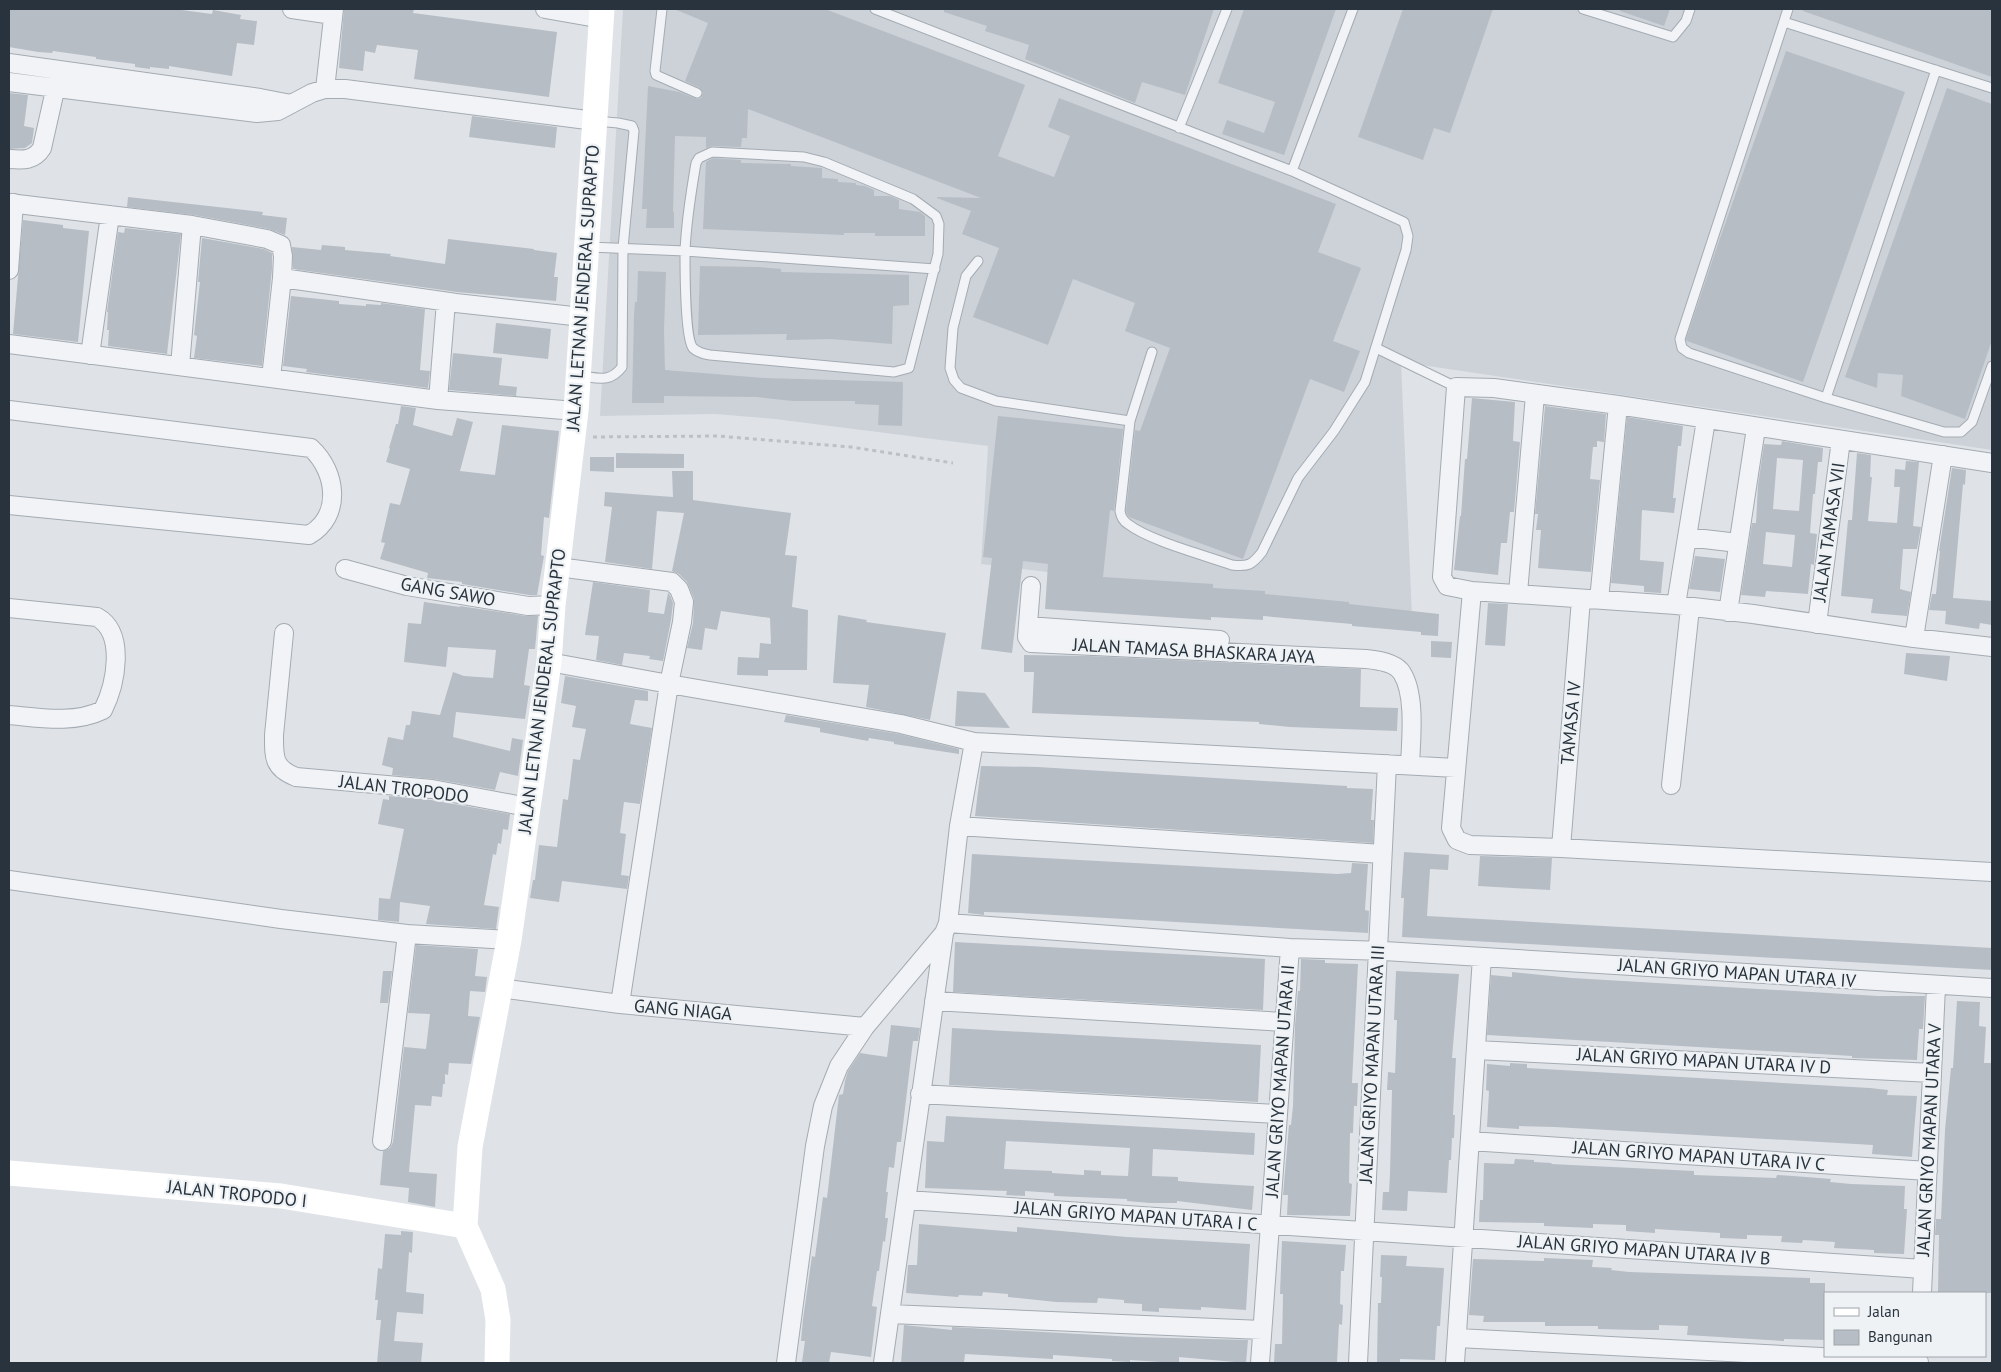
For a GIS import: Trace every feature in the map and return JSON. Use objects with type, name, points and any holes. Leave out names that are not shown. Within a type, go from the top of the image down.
[{"type":"main road","name":"JALAN LETNAN JENDERAL SUPRAPTO","points":[[496,1363],[498,1320],[493,1289],[465,1226],[470,1147],[510,940],[548,662],[576,411],[602,14]]},
{"type":"main road","name":"JALAN TROPODO I","points":[[9,1173],[281,1196],[465,1226]]},
{"type":"street","points":[[292,9],[334,12],[325,89]]},
{"type":"street","points":[[546,9],[602,14]]},
{"type":"street","points":[[9,63],[291,104]]},
{"type":"street","points":[[9,159],[32,158],[42,148],[59,69]]},
{"type":"street","points":[[9,82],[257,113],[278,111],[325,89],[345,89],[595,121]]},
{"type":"street","points":[[9,270],[11,203],[110,216],[192,224],[266,239],[281,245],[283,256],[282,278],[272,378]]},
{"type":"street","points":[[90,355],[110,216]]},
{"type":"street","points":[[180,366],[192,224]]},
{"type":"street","points":[[282,278],[446,302],[582,317]]},
{"type":"street","points":[[438,400],[446,302]]},
{"type":"street","points":[[9,344],[438,400],[576,411]]},
{"type":"street","points":[[1992,463],[1756,428],[1618,405],[1494,388],[1456,387],[1442,577],[1447,586],[1472,590],[1683,606],[1992,647]]},
{"type":"street","points":[[1518,593],[1535,395]]},
{"type":"street","points":[[1599,600],[1618,405]]},
{"type":"street","points":[[9,410],[311,448],[321,457],[328,473],[332,502],[329,515],[320,529],[309,535],[9,505]]},
{"type":"street","points":[[1671,785],[1688,537],[1706,420]]},
{"type":"street","points":[[1728,612],[1756,428]]},
{"type":"street","name":"JALAN TAMASA VII","points":[[1817,624],[1841,440]]},
{"type":"street","points":[[1914,638],[1942,456]]},
{"type":"street","points":[[1688,537],[1738,543]]},
{"type":"street","points":[[558,566],[672,582],[680,589],[684,602],[682,622],[669,684],[620,1004]]},
{"type":"street","name":"GANG SAWO","points":[[345,569],[407,586],[528,606],[553,605]]},
{"type":"street","name":"JALAN TAMASA BHASKARA JAYA","points":[[1031,586],[1027,637],[1031,643],[1376,660],[1393,666],[1401,671],[1408,690],[1410,765]]},
{"type":"street","points":[[1472,590],[1451,828],[1457,840],[1470,845],[1561,848],[1992,872]]},
{"type":"street","name":"TAMASA IV","points":[[1561,848],[1581,599]]},
{"type":"street","points":[[9,608],[96,617],[102,620],[112,633],[116,648],[113,685],[103,710],[90,716],[65,720],[9,715]]},
{"type":"street","name":"JALAN TROPODO","points":[[284,633],[274,736],[276,763],[281,769],[296,776],[432,790],[528,807]]},
{"type":"street","points":[[548,662],[902,724],[974,742],[1456,768]]},
{"type":"street","points":[[883,1363],[959,826],[974,742]]},
{"type":"street","name":"JALAN GRIYO MAPAN UTARA III","points":[[1358,1363],[1386,764]]},
{"type":"street","points":[[959,826],[1382,854]]},
{"type":"street","points":[[9,880],[263,917],[407,934],[510,940]]},
{"type":"street","points":[[786,1363],[815,1146],[823,1106],[839,1066],[866,1027],[946,928]]},
{"type":"street","name":"JALAN GRIYO MAPAN UTARA IV","points":[[946,928],[1290,948],[1377,950],[1992,988]]},
{"type":"street","points":[[382,1141],[407,934]]},
{"type":"street","name":"JALAN GRIYO MAPAN UTARA II","points":[[1260,1363],[1290,948]]},
{"type":"street","points":[[1455,1363],[1482,957]]},
{"type":"street","name":"JALAN GRIYO MAPAN UTARA V","points":[[1922,1292],[1936,986]]},
{"type":"street","name":"GANG NIAGA","points":[[500,988],[620,1004],[866,1027]]},
{"type":"street","points":[[934,1001],[1284,1022]]},
{"type":"street","name":"JALAN GRIYO MAPAN UTARA IV D","points":[[1476,1050],[1932,1073]]},
{"type":"street","points":[[920,1094],[1278,1114]]},
{"type":"street","name":"JALAN GRIYO MAPAN UTARA IV C","points":[[1470,1140],[1928,1171]]},
{"type":"street","name":"JALAN GRIYO MAPAN UTARA I C","points":[[907,1200],[1364,1232]]},
{"type":"street","name":"JALAN GRIYO MAPAN UTARA IV B","points":[[1364,1232],[1923,1269]]},
{"type":"street","points":[[890,1314],[1262,1330]]},
{"type":"street","points":[[1457,1338],[1824,1355]]},
{"type":"street","points":[[1856,1357],[1919,1360]]},
{"type":"lane","points":[[662,9],[656,75],[697,93]]},
{"type":"lane","points":[[875,9],[1292,171],[1404,222],[1408,236],[1406,250],[1364,382],[1334,431],[1298,478],[1262,552],[1254,563],[1244,566],[1232,565],[1150,536],[1123,520],[1120,511],[1130,421],[1152,352]]},
{"type":"lane","points":[[1179,128],[1227,9]]},
{"type":"lane","points":[[1292,171],[1353,9]]},
{"type":"lane","points":[[1583,9],[1673,37],[1686,21],[1690,9]]},
{"type":"lane","points":[[1788,9],[1680,340],[1682,348],[1689,353],[1826,398],[1944,432],[1961,432],[1972,422],[1992,366]]},
{"type":"lane","points":[[1784,22],[1992,88]]},
{"type":"lane","points":[[1826,398],[1936,70]]},
{"type":"lane","points":[[578,376],[605,379],[615,376],[622,367],[623,248],[634,131],[632,126],[595,121]]},
{"type":"lane","points":[[712,152],[804,157],[836,166],[913,199],[936,216],[939,222],[938,254],[935,269],[910,365],[904,370],[894,372],[710,355],[698,351],[692,347],[689,340],[685,251],[694,174],[699,158],[712,152]]},
{"type":"lane","points":[[586,247],[685,251],[935,269]]},
{"type":"lane","points":[[978,261],[966,276],[954,328],[950,368],[954,380],[961,388],[996,401],[1130,421]]},
{"type":"lane","points":[[1376,348],[1456,387]]},
{"type":"path","points":[[573,437],[718,436],[851,447],[953,463]]},
{"type":"shaded area","points":[[623,9],[1992,9],[1992,450],[1401,362],[1412,616],[981,564],[988,446],[775,419],[715,414],[600,416]]},
{"type":"building","points":[[9,9],[174,9],[212,14],[213,10],[241,15],[240,19],[257,21],[254,45],[237,43],[232,76],[169,66],[169,69],[150,67],[150,69],[135,67],[135,64],[96,59],[96,57],[53,51],[52,53],[38,52],[9,47]]},
{"type":"building","points":[[344,9],[414,9],[413,13],[557,32],[549,97],[414,79],[418,50],[377,45],[375,53],[365,51],[363,71],[339,68]]},
{"type":"building","points":[[674,9],[825,9],[1025,85],[998,156],[1054,177],[1070,136],[1048,127],[1059,98],[1336,204],[1318,252],[1361,268],[1333,341],[1360,351],[1344,392],[1310,379],[1243,559],[1129,517],[1127,514],[1135,430],[1140,431],[1170,348],[1125,331],[1135,303],[1073,279],[1048,345],[973,317],[999,248],[962,234],[971,211],[937,197],[981,198],[748,109],[747,138],[742,138],[741,147],[712,146],[706,148],[706,137],[675,136],[674,228],[646,228],[647,209],[642,209],[648,86],[679,92],[697,99],[701,98],[703,93],[700,88],[685,81],[708,23]]},
{"type":"building","points":[[944,9],[1214,9],[1185,95],[1142,82],[1135,103],[1025,59],[1029,45],[985,31],[987,26],[944,12]]},
{"type":"building","points":[[1244,9],[1336,9],[1284,155],[1222,134],[1227,120],[1264,133],[1275,102],[1218,83]]},
{"type":"building","points":[[1403,9],[1493,9],[1450,133],[1434,128],[1423,160],[1358,137]]},
{"type":"building","points":[[1620,9],[1670,9],[1664,26],[1620,11]]},
{"type":"building","points":[[1804,9],[1992,9],[1992,77],[1803,11]]},
{"type":"building","points":[[1786,51],[1905,92],[1803,382],[1687,341],[1686,339]]},
{"type":"building","points":[[1947,88],[1992,104],[1992,340],[1965,419],[1901,396],[1903,375],[1878,373],[1877,388],[1845,377]]},
{"type":"building","points":[[9,93],[28,95],[24,126],[34,128],[32,143],[25,148],[9,149]]},
{"type":"building","points":[[472,116],[557,127],[555,148],[469,137]]},
{"type":"building","points":[[713,158],[741,160],[741,163],[791,164],[791,166],[822,168],[822,178],[838,179],[838,182],[856,183],[856,185],[865,186],[874,190],[874,196],[890,196],[899,200],[899,209],[920,212],[925,216],[925,236],[875,236],[875,233],[844,233],[844,235],[703,229],[706,162]]},
{"type":"building","points":[[128,197],[263,212],[262,215],[287,218],[285,235],[269,229],[194,215],[127,207]]},
{"type":"building","points":[[23,220],[63,225],[63,228],[89,231],[78,342],[13,334]]},
{"type":"building","points":[[125,228],[181,234],[167,354],[108,346],[107,312],[118,232],[124,233]]},
{"type":"building","points":[[202,238],[264,249],[272,253],[262,366],[194,358],[197,336],[194,335],[200,282],[198,282]]},
{"type":"building","points":[[448,239],[557,253],[554,277],[558,277],[556,301],[457,292],[293,269],[292,247],[321,250],[322,245],[345,247],[345,250],[391,254],[390,256],[445,264]]},
{"type":"building","points":[[700,266],[759,267],[781,269],[781,272],[909,275],[909,305],[893,306],[892,344],[831,339],[786,340],[787,334],[698,335]]},
{"type":"building","points":[[638,271],[666,272],[665,370],[765,378],[903,382],[902,426],[878,425],[879,405],[855,404],[855,401],[793,401],[756,397],[664,396],[664,403],[632,403],[634,315],[635,302],[637,302]]},
{"type":"building","points":[[291,296],[339,301],[339,304],[366,306],[366,304],[381,305],[381,303],[425,309],[420,370],[430,371],[428,388],[306,372],[307,369],[283,366]]},
{"type":"building","points":[[496,323],[551,329],[548,359],[493,353]]},
{"type":"building","points":[[453,353],[502,358],[499,385],[517,387],[516,396],[449,390]]},
{"type":"building","points":[[1472,398],[1515,402],[1513,441],[1520,442],[1514,512],[1510,512],[1507,543],[1501,543],[1498,575],[1454,570]]},
{"type":"building","points":[[401,406],[416,408],[413,425],[452,436],[457,418],[473,422],[460,471],[495,475],[502,425],[559,431],[549,518],[544,517],[541,555],[544,556],[537,595],[427,578],[428,573],[380,559],[385,543],[381,542],[390,503],[400,505],[410,469],[386,462],[396,424],[398,424]]},
{"type":"building","points":[[1545,406],[1606,414],[1604,442],[1597,441],[1597,447],[1593,447],[1590,479],[1600,480],[1591,572],[1538,568],[1541,530],[1536,530],[1538,514],[1535,514]]},
{"type":"building","points":[[998,416],[1123,429],[1114,511],[1110,510],[1103,577],[1213,584],[1213,588],[1265,591],[1265,594],[1349,602],[1349,604],[1439,614],[1438,636],[1421,635],[1421,632],[1352,626],[1352,624],[1263,616],[1263,620],[1211,617],[1211,620],[1045,609],[1048,564],[1023,561],[1012,653],[981,649],[992,558],[983,557]]},
{"type":"building","points":[[1627,417],[1683,426],[1681,446],[1678,446],[1673,498],[1676,498],[1674,513],[1642,510],[1640,560],[1664,562],[1661,593],[1644,592],[1644,586],[1611,583]]},
{"type":"building","points":[[1782,441],[1823,448],[1822,462],[1818,462],[1815,494],[1813,494],[1810,533],[1817,534],[1814,565],[1811,564],[1808,594],[1766,591],[1765,597],[1741,595],[1752,523],[1756,523],[1758,485],[1764,444],[1781,445]],"holes":[[[1777,458],[1803,460],[1799,511],[1773,509]],[[1766,532],[1795,535],[1792,567],[1763,564]]]},
{"type":"building","points":[[616,453],[684,454],[684,468],[616,468]]},
{"type":"building","points":[[1857,453],[1871,455],[1870,477],[1872,477],[1868,521],[1897,523],[1900,487],[1894,487],[1895,469],[1905,470],[1906,461],[1919,462],[1913,526],[1921,527],[1917,549],[1903,549],[1900,589],[1911,592],[1907,616],[1871,613],[1873,599],[1841,596],[1848,520],[1852,520]]},
{"type":"building","points":[[590,457],[614,457],[614,472],[590,471]]},
{"type":"building","points":[[1952,468],[1966,470],[1965,485],[1963,484],[1953,598],[1992,601],[1992,625],[1980,623],[1979,629],[1945,624],[1946,611],[1929,610],[1932,594],[1936,594],[1939,551]]},
{"type":"building","points":[[672,471],[693,471],[693,500],[791,513],[785,555],[797,556],[792,607],[808,610],[807,670],[768,670],[768,676],[737,675],[738,657],[759,658],[760,643],[771,644],[770,618],[721,611],[717,630],[705,628],[702,650],[687,648],[693,623],[694,599],[687,582],[679,574],[672,571],[684,513],[657,511],[652,569],[605,562],[612,507],[604,506],[605,492],[673,497]]},
{"type":"building","points":[[1695,556],[1725,559],[1720,592],[1689,589]]},
{"type":"building","points":[[593,582],[650,590],[648,612],[664,614],[668,593],[670,595],[673,603],[663,661],[649,659],[650,656],[624,653],[622,665],[596,660],[599,636],[585,635]]},
{"type":"building","points":[[424,602],[538,616],[535,649],[529,649],[524,685],[530,686],[525,719],[456,712],[453,737],[510,751],[512,738],[523,740],[518,776],[500,772],[495,790],[434,779],[392,775],[393,768],[382,765],[388,737],[403,740],[406,725],[410,725],[412,711],[440,715],[453,672],[464,676],[493,678],[496,650],[448,647],[446,667],[404,662],[408,623],[421,624]]},
{"type":"building","points":[[1488,603],[1508,604],[1505,646],[1485,645]]},
{"type":"building","points":[[838,615],[867,620],[866,622],[946,633],[930,720],[866,707],[869,685],[833,683]]},
{"type":"building","points":[[1431,641],[1452,642],[1451,658],[1431,657]]},
{"type":"building","points":[[1906,653],[1950,656],[1947,681],[1904,674]]},
{"type":"building","points":[[1024,655],[1089,656],[1361,669],[1360,707],[1398,708],[1397,731],[1290,727],[1259,724],[1259,722],[1032,713],[1034,672],[1024,672]]},
{"type":"building","points":[[565,676],[648,691],[648,701],[635,700],[630,724],[652,728],[640,804],[624,802],[620,833],[626,834],[621,875],[629,876],[627,889],[562,881],[559,902],[530,898],[533,880],[535,880],[539,845],[557,847],[563,799],[568,800],[573,759],[580,760],[586,729],[572,727],[576,706],[561,703]]},
{"type":"building","points":[[957,691],[985,693],[1010,728],[955,726]]},
{"type":"building","points":[[786,715],[899,734],[959,749],[959,754],[894,744],[894,742],[869,738],[868,741],[820,732],[820,728],[784,722]]},
{"type":"building","points":[[981,766],[1038,767],[1373,789],[1371,820],[1374,820],[1373,843],[975,816]]},
{"type":"building","points":[[389,796],[431,800],[510,814],[508,830],[503,829],[501,844],[498,843],[496,855],[493,854],[484,905],[499,907],[496,929],[426,924],[430,906],[400,902],[399,922],[378,920],[379,898],[390,899],[404,829],[378,824],[383,799],[389,800]]},
{"type":"building","points":[[1404,852],[1449,855],[1448,870],[1430,869],[1427,916],[1992,948],[1992,970],[1402,937],[1404,898],[1401,898]]},
{"type":"building","points":[[972,854],[1337,874],[1351,873],[1352,863],[1368,864],[1365,910],[1369,911],[1368,933],[1019,913],[984,912],[984,915],[968,913]]},
{"type":"building","points":[[1480,856],[1552,858],[1550,890],[1478,886]]},
{"type":"building","points":[[955,942],[1265,959],[1263,1010],[953,992]]},
{"type":"building","points":[[416,945],[478,949],[475,976],[487,977],[485,992],[470,991],[468,1016],[480,1017],[471,1064],[449,1063],[448,1075],[445,1074],[442,1097],[432,1096],[431,1106],[415,1105],[409,1172],[437,1174],[435,1207],[408,1202],[409,1188],[380,1185],[383,1151],[390,1148],[393,1142],[404,1047],[426,1049],[430,1014],[408,1013]]},
{"type":"building","points":[[1301,959],[1325,960],[1325,963],[1358,964],[1352,1083],[1358,1083],[1357,1106],[1354,1106],[1353,1133],[1350,1133],[1349,1183],[1352,1184],[1350,1216],[1287,1215],[1288,1195],[1283,1195],[1289,1125],[1291,1125],[1293,1106],[1295,1025],[1298,991],[1300,991]]},
{"type":"building","points":[[383,971],[392,971],[388,1003],[380,1003]]},
{"type":"building","points":[[1396,971],[1459,974],[1452,1058],[1456,1058],[1453,1115],[1455,1115],[1454,1138],[1452,1138],[1451,1160],[1449,1160],[1447,1193],[1408,1191],[1407,1211],[1382,1210],[1383,1192],[1389,1192],[1392,1090],[1387,1090],[1388,1072],[1395,1073],[1397,1020],[1394,1020]]},
{"type":"building","points":[[1512,972],[1572,978],[1878,996],[1925,996],[1923,1029],[1919,1029],[1917,1060],[1852,1058],[1852,1056],[1487,1035],[1491,975],[1512,977]]},
{"type":"building","points":[[1957,1001],[1980,1002],[1979,1026],[1986,1027],[1984,1063],[1992,1063],[1992,1293],[1938,1292],[1939,1235],[1935,1235],[1936,1219],[1941,1219],[1945,1130],[1951,1068],[1953,1068]]},
{"type":"building","points":[[891,1025],[920,1028],[918,1041],[913,1041],[901,1142],[897,1142],[894,1168],[889,1167],[885,1218],[888,1218],[872,1306],[877,1307],[871,1357],[831,1352],[829,1363],[802,1362],[805,1341],[801,1341],[803,1319],[812,1256],[815,1257],[823,1197],[827,1198],[839,1095],[843,1094],[848,1071],[860,1053],[887,1057]]},
{"type":"building","points":[[952,1028],[1261,1045],[1258,1102],[949,1085]]},
{"type":"building","points":[[1510,1063],[1527,1064],[1527,1068],[1870,1088],[1888,1090],[1887,1095],[1917,1096],[1912,1157],[1872,1154],[1873,1145],[1555,1127],[1519,1126],[1519,1129],[1487,1127],[1489,1091],[1486,1090],[1487,1064],[1510,1066]]},
{"type":"building","points":[[946,1116],[1255,1133],[1254,1155],[1153,1149],[1152,1176],[1178,1177],[1178,1181],[1254,1186],[1252,1210],[1177,1201],[1177,1203],[1150,1203],[1127,1201],[1127,1199],[1054,1196],[1054,1193],[1025,1191],[1025,1196],[1006,1195],[1007,1191],[925,1188],[927,1141],[944,1142]],"holes":[[[1006,1141],[1130,1148],[1128,1176],[1101,1175],[1101,1171],[1084,1170],[1084,1175],[1052,1173],[1052,1171],[1004,1169]]]},
{"type":"building","points":[[1515,1159],[1534,1160],[1534,1162],[1551,1164],[1694,1171],[1694,1175],[1776,1178],[1777,1175],[1831,1179],[1830,1182],[1851,1184],[1905,1186],[1904,1209],[1907,1209],[1904,1254],[1874,1253],[1874,1250],[1834,1248],[1835,1242],[1803,1240],[1802,1243],[1781,1242],[1782,1236],[1747,1235],[1747,1239],[1720,1238],[1720,1233],[1655,1229],[1655,1233],[1626,1231],[1626,1225],[1593,1224],[1593,1228],[1544,1226],[1544,1223],[1479,1222],[1480,1200],[1483,1200],[1484,1163],[1514,1164]]},
{"type":"building","points":[[919,1224],[1017,1232],[1017,1227],[1127,1237],[1250,1244],[1246,1310],[1201,1307],[1201,1310],[1159,1308],[1159,1312],[1142,1311],[1142,1304],[1124,1303],[1124,1300],[1098,1298],[1097,1303],[1056,1302],[1008,1297],[1008,1294],[983,1292],[982,1296],[959,1295],[958,1297],[906,1293],[908,1265],[917,1265]]},
{"type":"building","points":[[401,1231],[413,1232],[412,1253],[409,1252],[406,1292],[424,1294],[423,1314],[397,1312],[394,1341],[423,1343],[421,1363],[377,1363],[381,1320],[376,1320],[378,1300],[375,1300],[378,1268],[382,1269],[385,1234],[401,1235]]},
{"type":"building","points":[[1282,1241],[1346,1245],[1344,1271],[1341,1271],[1340,1304],[1343,1305],[1342,1325],[1339,1324],[1337,1363],[1274,1363],[1275,1344],[1282,1344],[1283,1294],[1280,1294]]},
{"type":"building","points":[[1381,1255],[1407,1256],[1406,1266],[1444,1268],[1440,1326],[1437,1326],[1435,1360],[1400,1359],[1400,1363],[1377,1363],[1378,1303],[1381,1303],[1382,1277],[1380,1277]]},
{"type":"building","points":[[1544,1258],[1593,1260],[1592,1267],[1612,1268],[1611,1270],[1629,1272],[1810,1278],[1810,1283],[1825,1283],[1824,1340],[1784,1339],[1784,1341],[1687,1335],[1688,1326],[1659,1325],[1659,1330],[1639,1330],[1598,1329],[1598,1326],[1545,1326],[1545,1322],[1483,1322],[1484,1316],[1469,1315],[1473,1259],[1544,1261]]},
{"type":"building","points":[[904,1325],[952,1330],[952,1327],[1134,1337],[1248,1340],[1246,1363],[1179,1357],[1179,1363],[1175,1363],[1130,1360],[1130,1362],[1112,1361],[1112,1359],[1053,1355],[1053,1359],[965,1354],[964,1363],[901,1363]]}]
